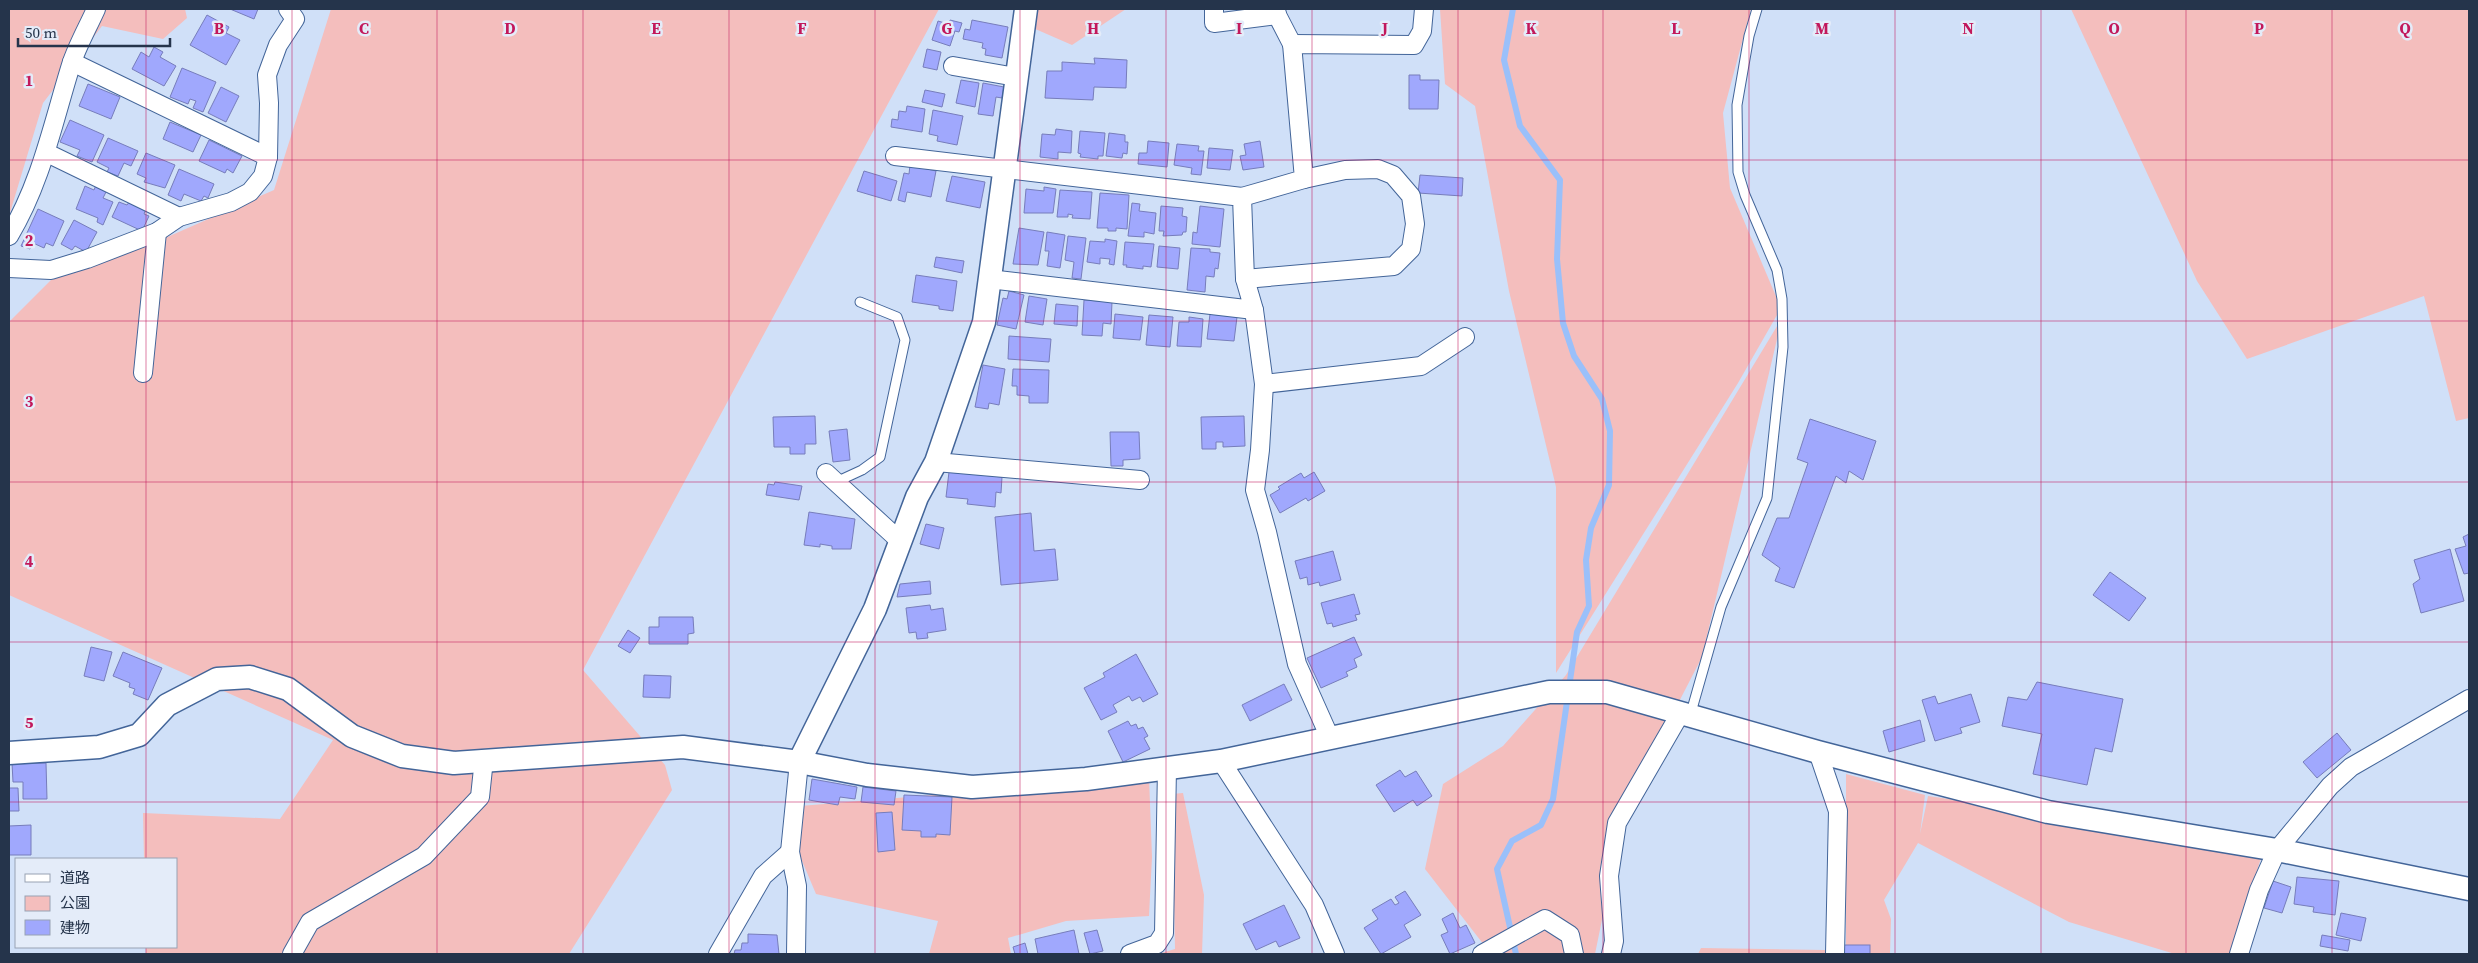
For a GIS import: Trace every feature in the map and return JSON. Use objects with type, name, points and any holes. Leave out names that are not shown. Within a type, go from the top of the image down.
[{"type":"street","points":[[9,236],[18,221],[47,153],[72,62],[96,9]]},
{"type":"street","points":[[9,268],[50,270],[87,259],[157,232],[179,218],[231,202],[250,192],[263,176],[268,157],[269,103],[267,74],[278,45],[295,19],[288,9]]},
{"type":"street","points":[[796,954],[797,886],[790,852],[799,762],[875,609],[917,497],[936,462],[984,322],[1026,9]]},
{"type":"street","points":[[1214,9],[1214,23],[1277,12],[1292,44],[1304,179]]},
{"type":"street","points":[[1292,44],[1414,45],[1422,31],[1424,9]]},
{"type":"street","points":[[72,62],[268,157]]},
{"type":"street","points":[[953,66],[1016,77]]},
{"type":"street","points":[[47,153],[179,218]]},
{"type":"street","points":[[895,156],[1242,197],[1304,179],[1353,170],[1378,169],[1393,175],[1411,196],[1415,224],[1411,249],[1394,266],[1245,280]]},
{"type":"street","points":[[1242,197],[1245,280],[1254,310],[1264,384],[1260,450],[1254,490],[1267,532],[1296,664],[1330,738]]},
{"type":"street","points":[[143,373],[157,232]]},
{"type":"street","points":[[989,279],[1254,310]]},
{"type":"street","points":[[1264,384],[1421,366],[1465,337]]},
{"type":"street","points":[[936,462],[1140,480]]},
{"type":"street","points":[[831,478],[900,540]]},
{"type":"street","points":[[9,753],[99,747],[139,735],[167,705],[217,679],[250,677],[288,689],[352,736],[402,756],[454,763],[484,759],[683,747],[799,762],[867,775],[972,787],[1086,779],[1221,761],[1549,692],[1607,692],[1685,716],[2048,812],[2277,850],[2469,889]]},
{"type":"street","points":[[2239,954],[2259,890],[2277,850],[2330,786],[2351,767],[2469,699]]},
{"type":"street","points":[[1610,954],[1614,941],[1609,876],[1617,823],[1685,716]]},
{"type":"street","points":[[1818,752],[1838,811],[1835,954]]},
{"type":"street","points":[[292,954],[310,922],[424,856],[480,797],[484,759]]},
{"type":"street","points":[[1221,761],[1314,905],[1335,954]]},
{"type":"street","points":[[1130,954],[1157,944],[1164,934],[1167,768]]},
{"type":"street","points":[[718,954],[763,876],[790,852]]},
{"type":"street","points":[[1484,953],[1545,920],[1570,934],[1574,954]]},
{"type":"lane","points":[[1685,716],[1721,607],[1767,498],[1782,347],[1782,299],[1777,270],[1745,195],[1738,172],[1737,105],[1749,36],[1757,9]]},
{"type":"lane","points":[[831,478],[862,470],[880,457],[905,340],[897,317],[860,302]]},
{"type":"green space","points":[[9,9],[185,9],[187,18],[163,39],[102,26],[43,103],[9,216]]},
{"type":"green space","points":[[331,9],[939,9],[583,670],[665,765],[672,790],[569,954],[146,954],[146,948],[178,948],[178,858],[144,858],[143,813],[280,819],[333,740],[9,595],[9,322],[51,280],[147,246],[274,190]]},
{"type":"green space","points":[[1036,9],[1126,9],[1072,45],[1033,28]]},
{"type":"green space","points":[[1440,9],[1751,9],[1723,113],[1730,188],[1781,308],[1738,383],[1556,673],[1556,487],[1509,291],[1475,106],[1445,84]]},
{"type":"green space","points":[[2071,9],[2469,9],[2469,418],[2456,421],[2424,296],[2247,359],[2197,281]]},
{"type":"green space","points":[[1782,318],[1702,657],[1651,756],[1607,831],[1604,910],[1595,954],[1491,954],[1425,869],[1443,784],[1503,746],[1566,675]]},
{"type":"green space","points":[[1846,774],[1925,795],[1920,834],[1928,796],[2102,821],[2263,852],[2230,954],[2175,954],[2069,922],[1918,843],[1884,900],[1891,919],[1890,954],[1846,954]]},
{"type":"green space","points":[[1149,777],[1152,857],[1149,916],[1066,921],[1008,938],[1011,954],[929,954],[938,921],[816,894],[797,849],[800,806]]},
{"type":"green space","points":[[1183,793],[1204,895],[1202,954],[1158,954],[1175,949],[1172,794]]},
{"type":"green space","points":[[1701,948],[1826,950],[1826,954],[1698,954]]},
{"type":"building","points":[[230,9],[258,9],[254,19]]},
{"type":"building","points":[[207,15],[229,27],[226,33],[240,40],[226,65],[190,45]]},
{"type":"building","points":[[950,20],[962,23],[959,32],[955,31],[950,46],[932,40],[938,21],[948,24]]},
{"type":"building","points":[[972,20],[1008,27],[1002,58],[985,55],[986,49],[982,48],[983,43],[963,39],[965,29],[970,30]]},
{"type":"building","points":[[154,47],[163,52],[160,57],[176,66],[164,86],[132,69],[141,52],[149,57]]},
{"type":"building","points":[[927,49],[941,52],[937,70],[923,67]]},
{"type":"building","points":[[1094,58],[1127,60],[1126,88],[1094,87],[1093,100],[1045,98],[1047,71],[1062,71],[1062,62],[1095,64]]},
{"type":"building","points":[[182,68],[216,82],[203,112],[193,108],[196,101],[190,99],[188,104],[170,97]]},
{"type":"building","points":[[1409,75],[1420,75],[1420,80],[1439,80],[1438,109],[1409,109]]},
{"type":"building","points":[[961,80],[979,83],[975,107],[956,103]]},
{"type":"building","points":[[983,83],[1004,87],[1002,98],[996,97],[993,116],[978,114]]},
{"type":"building","points":[[88,84],[120,97],[111,119],[79,106]]},
{"type":"building","points":[[221,87],[239,96],[226,122],[208,113]]},
{"type":"building","points":[[925,90],[945,94],[942,107],[922,102]]},
{"type":"building","points":[[907,106],[925,109],[922,132],[891,127],[892,119],[898,120],[899,111],[906,112]]},
{"type":"building","points":[[933,110],[963,116],[957,145],[937,141],[938,136],[929,134]]},
{"type":"building","points":[[70,120],[104,135],[92,162],[77,156],[80,150],[60,142]]},
{"type":"building","points":[[170,122],[201,135],[193,152],[163,139]]},
{"type":"building","points":[[1056,129],[1072,131],[1071,153],[1058,152],[1058,159],[1040,157],[1042,134],[1055,135]]},
{"type":"building","points":[[1080,131],[1105,133],[1103,156],[1098,156],[1098,159],[1080,157],[1081,154],[1078,153]]},
{"type":"building","points":[[1109,133],[1125,135],[1125,142],[1128,142],[1127,154],[1123,153],[1122,158],[1106,156]]},
{"type":"building","points":[[108,138],[138,151],[131,166],[124,163],[118,176],[107,172],[109,168],[97,162]]},
{"type":"building","points":[[209,140],[242,156],[233,173],[227,169],[225,173],[199,161]]},
{"type":"building","points":[[1148,141],[1169,143],[1167,167],[1138,164],[1139,153],[1147,153]]},
{"type":"building","points":[[1260,141],[1264,167],[1243,170],[1240,156],[1246,155],[1244,144]]},
{"type":"building","points":[[1177,144],[1199,146],[1198,151],[1204,151],[1201,175],[1191,174],[1192,168],[1174,165]]},
{"type":"building","points":[[1209,148],[1233,150],[1230,170],[1207,168]]},
{"type":"building","points":[[146,153],[175,165],[165,188],[144,182],[146,178],[137,174]]},
{"type":"building","points":[[910,165],[936,171],[931,197],[907,192],[905,202],[898,200],[904,173],[909,174]]},
{"type":"building","points":[[179,169],[214,184],[208,198],[204,196],[201,201],[184,194],[181,201],[168,195]]},
{"type":"building","points":[[864,171],[897,181],[891,201],[857,191]]},
{"type":"building","points":[[1420,175],[1463,178],[1462,196],[1418,193]]},
{"type":"building","points":[[952,176],[985,182],[980,208],[946,201]]},
{"type":"building","points":[[96,185],[107,190],[103,198],[113,202],[103,225],[97,222],[98,218],[76,209],[85,186],[94,190]]},
{"type":"building","points":[[1044,187],[1056,189],[1053,213],[1024,213],[1026,189],[1044,191]]},
{"type":"building","points":[[1060,190],[1092,192],[1090,219],[1072,218],[1073,215],[1068,214],[1068,217],[1057,217]]},
{"type":"building","points":[[1100,193],[1129,195],[1127,229],[1116,228],[1116,231],[1108,231],[1108,228],[1097,228]]},
{"type":"building","points":[[130,201],[146,209],[144,214],[149,216],[142,231],[112,217],[119,202],[127,205]]},
{"type":"building","points":[[1132,203],[1140,204],[1139,211],[1156,213],[1154,234],[1144,232],[1144,237],[1128,236]]},
{"type":"building","points":[[1161,206],[1183,208],[1182,216],[1187,217],[1186,232],[1183,232],[1182,235],[1163,236],[1164,231],[1159,231]]},
{"type":"building","points":[[1200,206],[1224,209],[1220,247],[1192,244],[1193,232],[1197,233]]},
{"type":"building","points":[[38,209],[64,221],[53,246],[46,243],[44,248],[33,243],[30,249],[21,246]]},
{"type":"building","points":[[74,220],[97,232],[86,252],[75,246],[72,250],[61,244]]},
{"type":"building","points":[[1019,228],[1044,232],[1038,265],[1013,264]]},
{"type":"building","points":[[1047,232],[1065,235],[1060,268],[1047,266],[1049,251],[1045,251]]},
{"type":"building","points":[[1068,236],[1086,238],[1081,279],[1072,278],[1074,262],[1065,260]]},
{"type":"building","points":[[1105,239],[1117,241],[1114,265],[1109,264],[1110,259],[1100,258],[1100,264],[1087,262],[1090,241],[1105,242]]},
{"type":"building","points":[[1125,242],[1154,244],[1151,267],[1143,266],[1143,269],[1123,265]]},
{"type":"building","points":[[1159,246],[1180,248],[1178,269],[1157,267]]},
{"type":"building","points":[[1191,248],[1210,249],[1210,252],[1220,253],[1218,269],[1215,268],[1214,277],[1206,276],[1205,292],[1187,290]]},
{"type":"building","points":[[936,257],[964,261],[962,273],[934,267]]},
{"type":"building","points":[[916,275],[957,281],[953,311],[939,309],[939,306],[912,302]]},
{"type":"building","points":[[1009,291],[1024,295],[1016,329],[997,325],[1003,298],[1007,299]]},
{"type":"building","points":[[1029,296],[1047,299],[1043,325],[1025,322]]},
{"type":"building","points":[[1084,300],[1112,302],[1111,324],[1103,323],[1102,336],[1082,335]]},
{"type":"building","points":[[1056,304],[1078,306],[1077,326],[1054,324]]},
{"type":"building","points":[[1115,314],[1143,317],[1140,340],[1113,338]]},
{"type":"building","points":[[1210,314],[1237,317],[1234,341],[1207,339]]},
{"type":"building","points":[[1149,315],[1173,317],[1170,347],[1146,345]]},
{"type":"building","points":[[1189,317],[1203,319],[1201,347],[1177,346],[1179,322],[1189,322]]},
{"type":"building","points":[[1009,336],[1051,339],[1049,362],[1008,359]]},
{"type":"building","points":[[983,365],[1005,369],[999,405],[989,403],[988,409],[975,407]]},
{"type":"building","points":[[1013,369],[1049,370],[1048,403],[1029,403],[1029,396],[1017,395],[1017,386],[1012,386]]},
{"type":"building","points":[[815,416],[816,444],[805,444],[805,454],[790,454],[790,447],[774,447],[773,417]]},
{"type":"building","points":[[1244,416],[1245,446],[1223,447],[1223,442],[1216,442],[1216,449],[1202,449],[1201,417]]},
{"type":"building","points":[[1810,419],[1876,441],[1863,480],[1849,471],[1846,483],[1836,476],[1794,588],[1775,581],[1780,568],[1762,555],[1777,518],[1789,518],[1808,463],[1797,459]]},
{"type":"building","points":[[847,429],[850,460],[833,462],[829,431]]},
{"type":"building","points":[[1110,432],[1139,432],[1140,459],[1123,460],[1123,466],[1111,466]]},
{"type":"building","points":[[949,472],[1002,477],[1001,493],[996,492],[995,507],[967,504],[968,499],[946,497]]},
{"type":"building","points":[[1314,472],[1325,491],[1308,501],[1306,498],[1280,513],[1270,495],[1280,489],[1278,487],[1301,473],[1304,478]]},
{"type":"building","points":[[775,482],[802,486],[799,500],[766,495],[768,484],[774,485]]},
{"type":"building","points":[[809,512],[855,519],[851,549],[832,549],[832,546],[820,544],[820,547],[804,545]]},
{"type":"building","points":[[1031,513],[1034,551],[1055,549],[1058,580],[1001,585],[995,517]]},
{"type":"building","points":[[926,524],[944,528],[939,549],[920,544]]},
{"type":"building","points":[[2469,534],[2469,573],[2464,574],[2455,549],[2466,546],[2463,537]]},
{"type":"building","points":[[2450,549],[2464,601],[2421,613],[2413,584],[2420,579],[2414,560]]},
{"type":"building","points":[[1333,551],[1341,580],[1320,586],[1319,582],[1308,585],[1307,577],[1300,579],[1295,561]]},
{"type":"building","points":[[2110,572],[2146,598],[2129,621],[2093,595]]},
{"type":"building","points":[[930,581],[931,594],[897,597],[900,584]]},
{"type":"building","points":[[1354,594],[1360,614],[1355,615],[1357,620],[1333,627],[1332,623],[1327,624],[1321,603]]},
{"type":"building","points":[[930,605],[931,610],[943,608],[946,630],[927,633],[928,638],[917,639],[916,632],[909,633],[906,608]]},
{"type":"building","points":[[659,617],[693,617],[694,633],[688,634],[688,644],[649,644],[649,627],[659,627]]},
{"type":"building","points":[[628,630],[640,638],[630,653],[618,646]]},
{"type":"building","points":[[1354,637],[1362,655],[1354,659],[1357,667],[1346,672],[1348,676],[1321,688],[1307,658]]},
{"type":"building","points":[[91,647],[112,652],[104,681],[84,676]]},
{"type":"building","points":[[123,652],[162,668],[148,700],[133,694],[135,689],[129,687],[130,683],[113,676]]},
{"type":"building","points":[[1136,654],[1158,694],[1143,702],[1140,697],[1132,701],[1129,696],[1113,705],[1117,712],[1101,720],[1084,688],[1105,677],[1103,673]]},
{"type":"building","points":[[644,675],[671,676],[670,698],[643,697]]},
{"type":"building","points":[[2037,682],[2123,699],[2112,752],[2095,748],[2087,785],[2033,774],[2042,734],[2002,726],[2008,697],[2027,700]]},
{"type":"building","points":[[1284,684],[1292,700],[1250,721],[1242,705]]},
{"type":"building","points":[[1971,694],[1980,722],[1960,728],[1962,733],[1935,741],[1922,700],[1935,696],[1938,704]]},
{"type":"building","points":[[1920,720],[1925,741],[1889,752],[1883,731]]},
{"type":"building","points":[[1128,721],[1131,726],[1136,724],[1138,729],[1143,727],[1148,736],[1144,738],[1150,749],[1123,762],[1108,731]]},
{"type":"building","points":[[2337,733],[2351,750],[2317,778],[2303,762]]},
{"type":"building","points":[[12,763],[46,763],[47,799],[23,799],[23,782],[13,782]]},
{"type":"building","points":[[1400,770],[1405,777],[1416,771],[1432,796],[1417,806],[1413,800],[1394,812],[1376,785]]},
{"type":"building","points":[[812,779],[857,787],[855,799],[840,797],[838,805],[809,800]]},
{"type":"building","points":[[863,787],[896,791],[894,805],[861,802]]},
{"type":"building","points":[[9,788],[18,788],[19,811],[9,811]]},
{"type":"building","points":[[904,795],[952,797],[950,835],[936,834],[936,837],[921,837],[921,831],[902,830]]},
{"type":"building","points":[[892,812],[895,850],[878,852],[876,813]]},
{"type":"building","points":[[31,825],[31,855],[9,855],[9,826]]},
{"type":"building","points":[[2297,877],[2339,881],[2335,915],[2313,912],[2314,907],[2294,904]]},
{"type":"building","points":[[2273,881],[2291,887],[2282,913],[2264,908]]},
{"type":"building","points":[[1405,891],[1421,915],[1404,925],[1411,937],[1381,954],[1364,928],[1378,919],[1372,910],[1391,899],[1395,905],[1399,903],[1395,897]]},
{"type":"building","points":[[1284,905],[1300,938],[1279,947],[1276,941],[1256,950],[1243,924]]},
{"type":"building","points":[[1453,913],[1460,928],[1466,925],[1475,943],[1450,954],[1441,935],[1448,932],[1442,919]]},
{"type":"building","points":[[2341,913],[2366,918],[2361,941],[2336,935]]},
{"type":"building","points":[[1074,930],[1079,954],[1038,954],[1035,939]]},
{"type":"building","points":[[1097,930],[1103,951],[1090,954],[1084,933]]},
{"type":"building","points":[[748,934],[777,935],[779,954],[734,954],[735,950],[741,950],[742,943],[748,943]]},
{"type":"building","points":[[2322,935],[2350,940],[2348,951],[2320,946]]},
{"type":"building","points":[[1025,943],[1028,954],[1015,954],[1013,947]]},
{"type":"building","points":[[1843,945],[1870,945],[1870,954],[1843,954]]},
{"type":"waterway","points":[[1513,9],[1504,60],[1520,126],[1560,180],[1557,259],[1563,323],[1574,356],[1602,399],[1610,431],[1609,485],[1591,528],[1586,560],[1589,606],[1577,632],[1553,799],[1541,825],[1512,841],[1497,869],[1516,954]]}]
